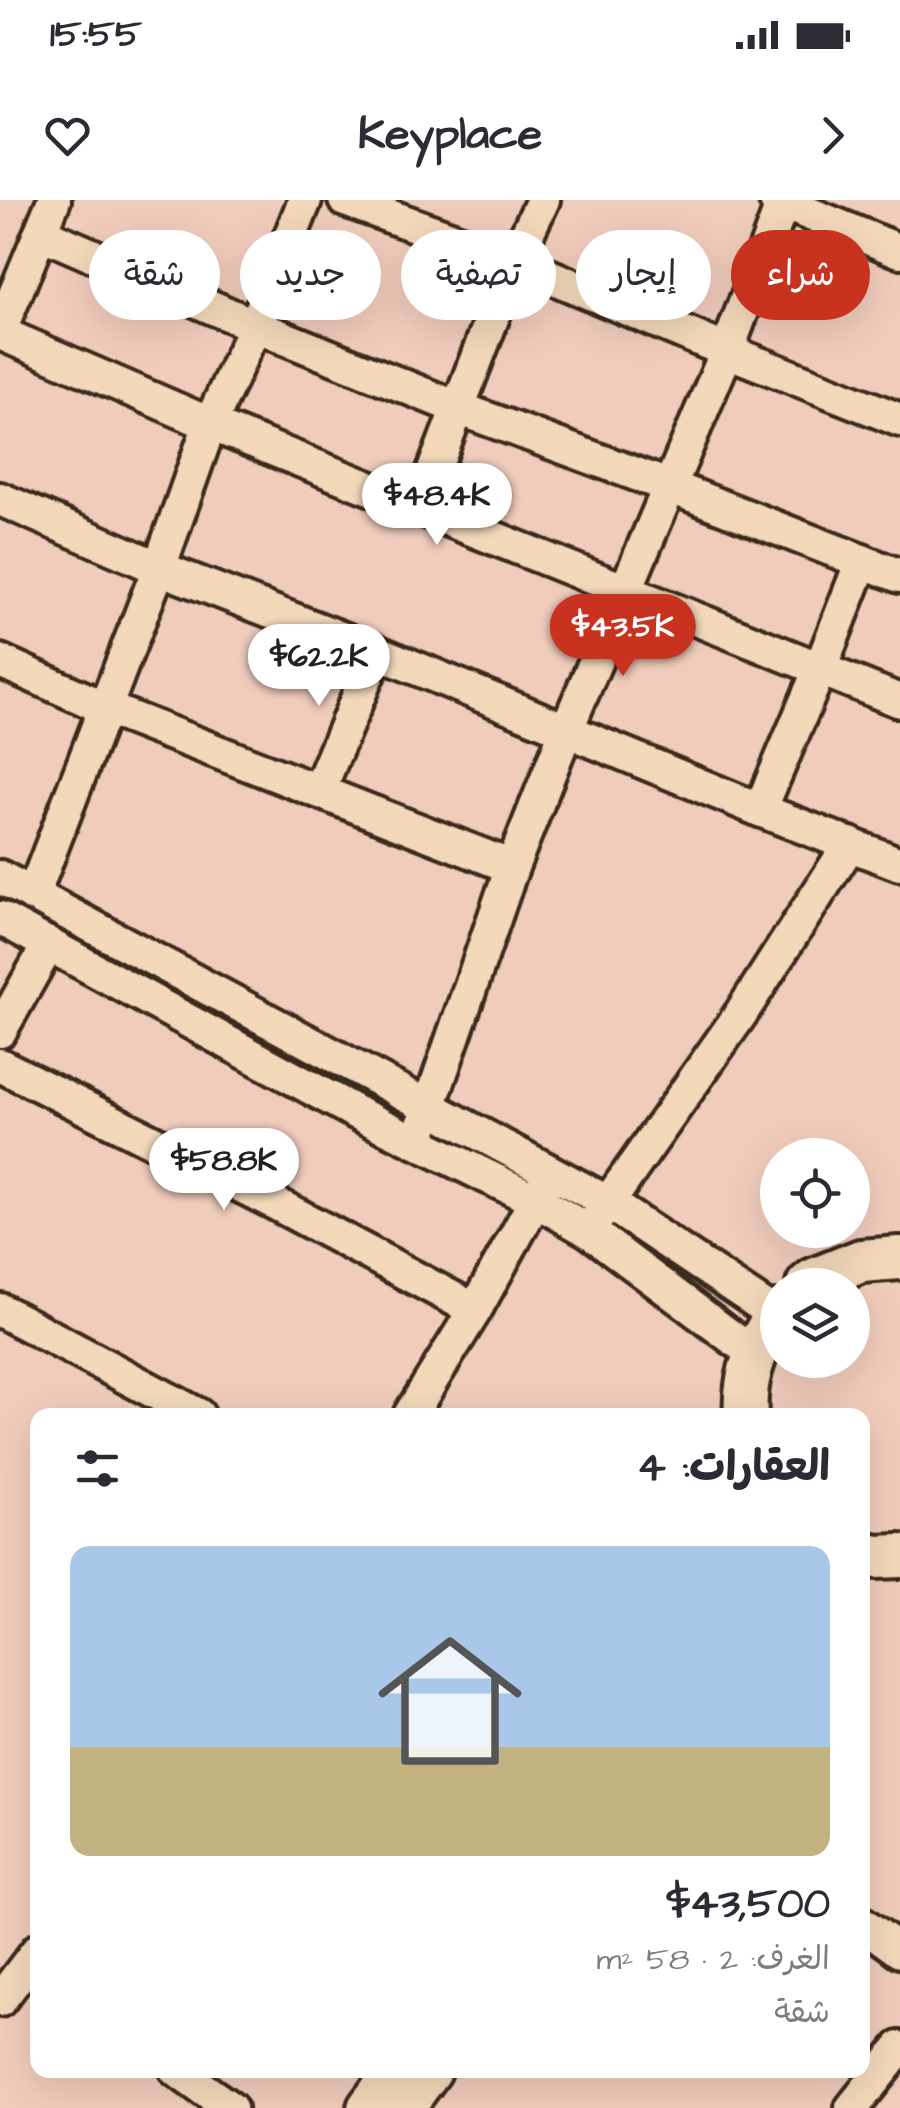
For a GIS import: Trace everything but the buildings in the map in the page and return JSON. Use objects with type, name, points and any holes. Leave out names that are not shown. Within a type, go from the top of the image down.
[{"type":"street","points":[[54,200],[0,332],[210,424],[900,701]]},
{"type":"street","points":[[33,895],[160,568],[210,424],[255,326],[305,200]]},
{"type":"street","points":[[344,200],[428,230]]},
{"type":"street","points":[[529,230],[543,200]]},
{"type":"street","points":[[417,1142],[512,867],[728,351],[781,201],[900,251]]},
{"type":"street","points":[[41,233],[458,408],[900,576]]},
{"type":"street","points":[[556,279],[900,420]]},
{"type":"street","points":[[420,507],[492,320]]},
{"type":"street","points":[[0,499],[160,568],[900,864]]},
{"type":"street","points":[[760,810],[862,561]]},
{"type":"street","points":[[319,790],[377,652]]},
{"type":"street","points":[[0,661],[105,708],[512,867]]},
{"type":"street","points":[[589,1232],[740,1015],[850,844]]},
{"type":"street","points":[[0,877],[428,1108],[543,1187],[589,1232],[754,1354]]},
{"type":"street","points":[[0,918],[417,1142],[543,1187],[607,1202],[760,1303]]},
{"type":"street","points":[[0,1031],[49,944]]},
{"type":"street","points":[[0,1065],[269,1200],[475,1310]]},
{"type":"street","points":[[414,1408],[475,1310],[543,1187]]},
{"type":"street","points":[[843,1268],[862,1260],[900,1258]]},
{"type":"street","points":[[0,1310],[185,1408]]},
{"type":"street","points":[[745,1408],[744,1396],[760,1343]]},
{"type":"street","points":[[870,1555],[900,1556]]},
{"type":"street","points":[[870,1929],[900,1951]]},
{"type":"street","points":[[0,2000],[30,1967]]},
{"type":"street","points":[[852,2108],[900,2048]]},
{"type":"street","points":[[187,2078],[230,2108]]},
{"type":"street","points":[[369,2108],[391,2078]]},
{"type":"street","points":[[402,2108],[424,2078]]}]
